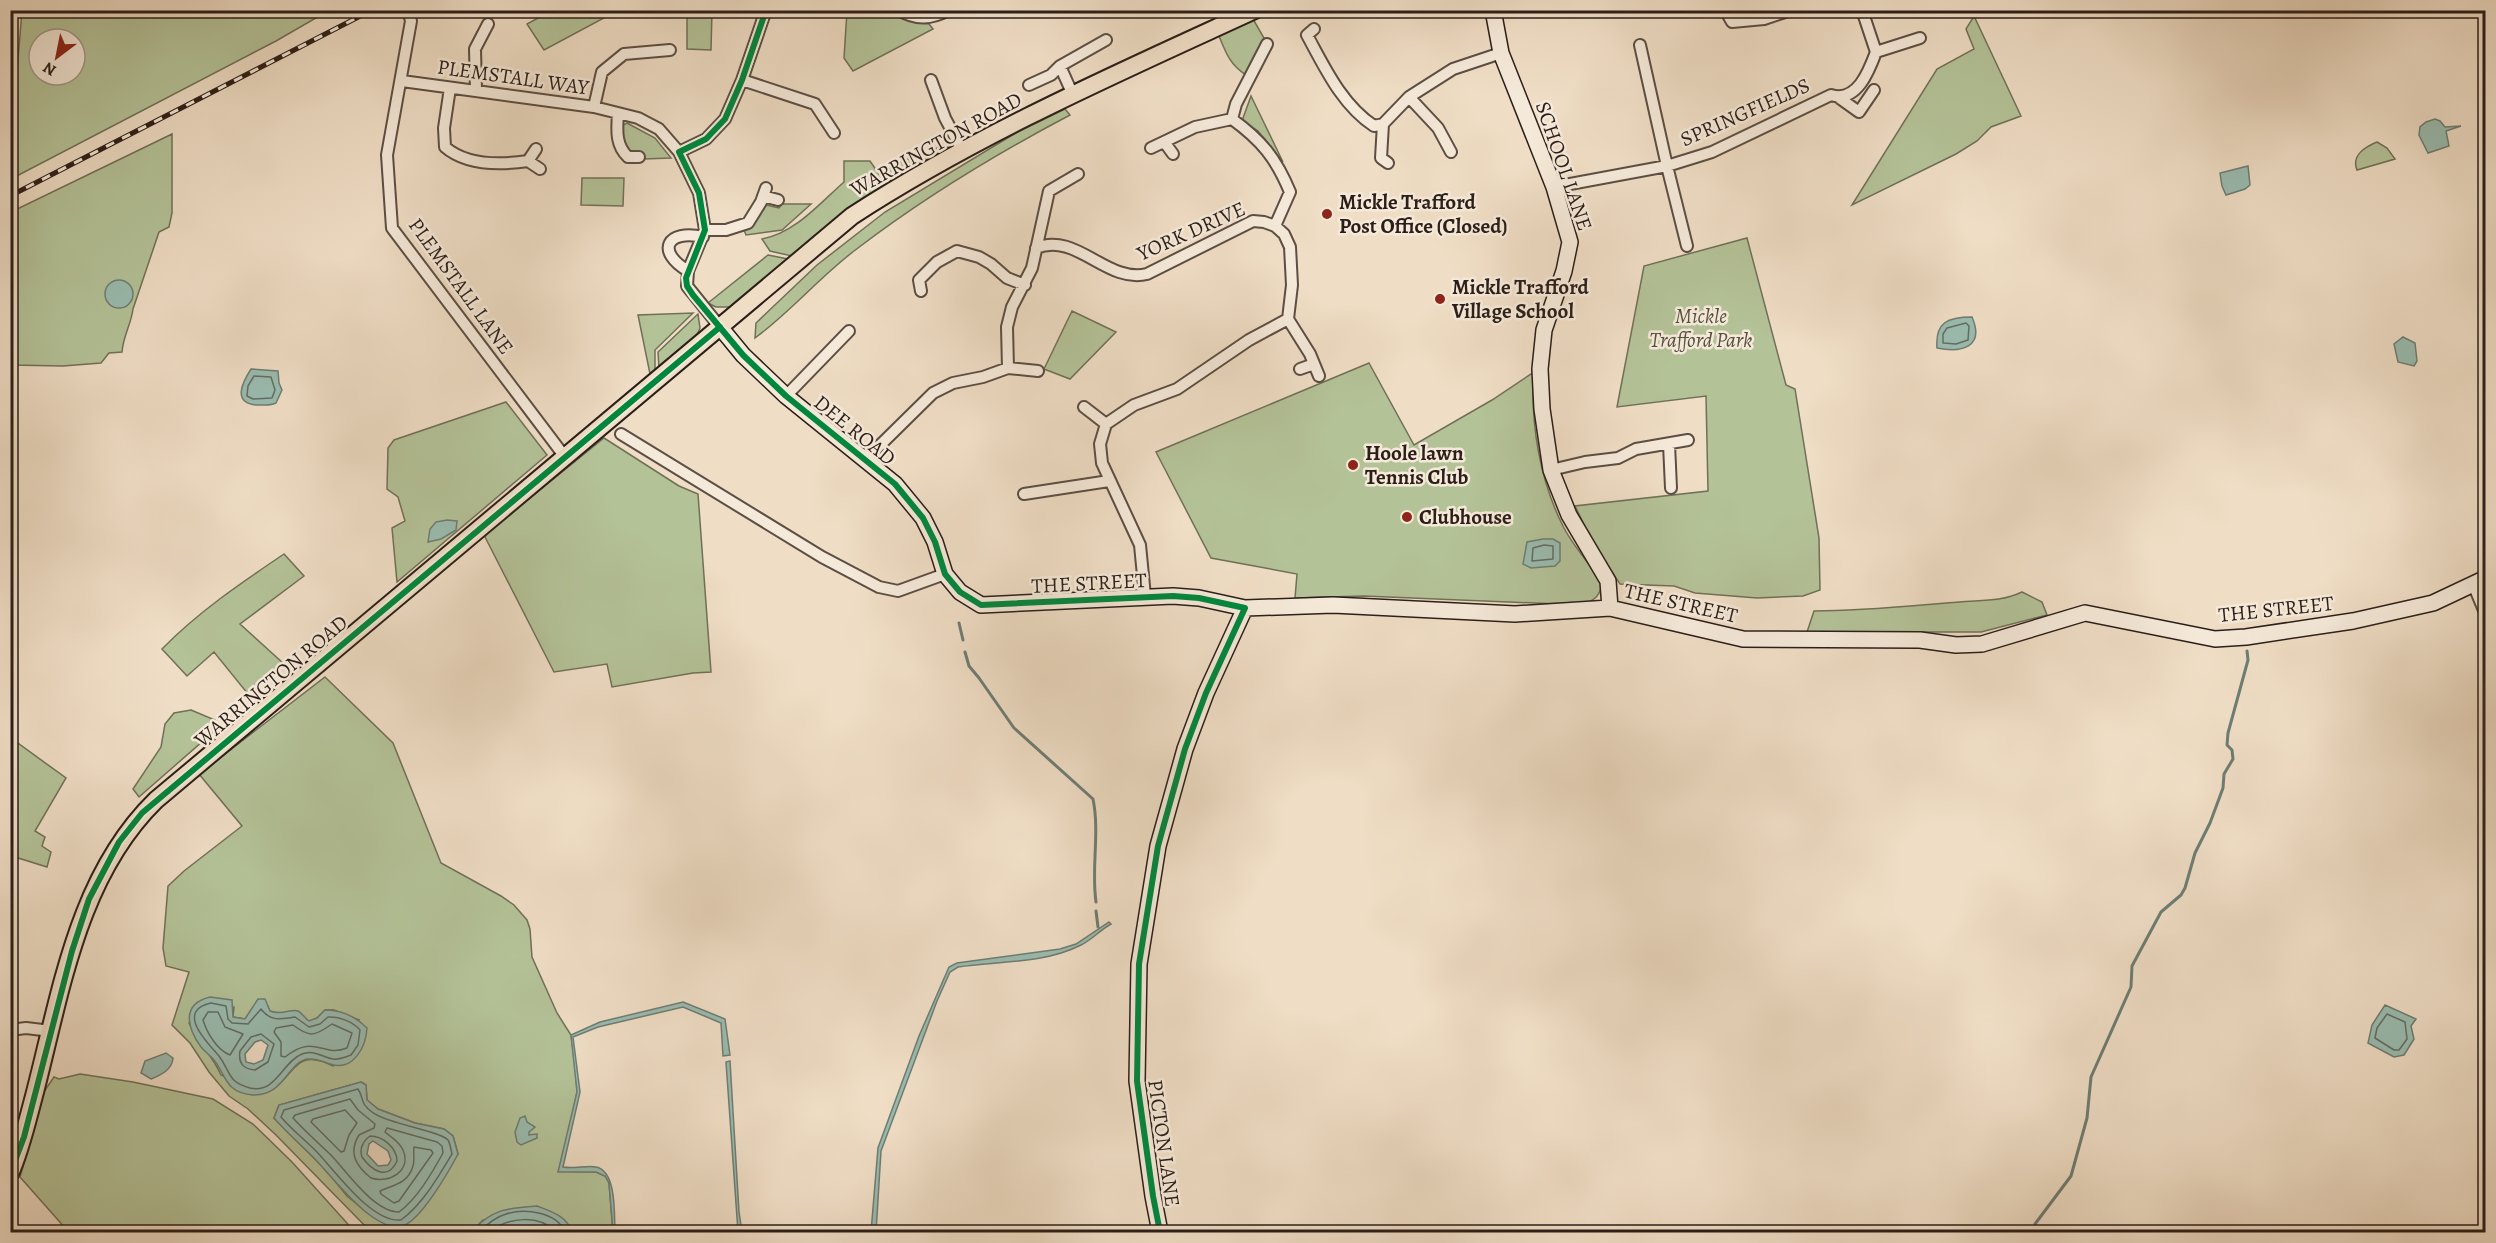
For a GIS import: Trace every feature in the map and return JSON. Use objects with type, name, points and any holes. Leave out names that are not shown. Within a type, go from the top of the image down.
[{"type":"main road","name":"WARRINGTON ROAD","points":[[10,1174],[24,1137],[88,899],[119,842],[142,813],[852,216],[899,185],[962,150],[1254,10]]},
{"type":"street","name":"PLEMSTALL LANE","points":[[408,10],[411,21],[387,155],[392,228],[565,457]]},
{"type":"street","points":[[680,152],[706,139],[725,120],[742,80],[766,10]]},
{"type":"street","points":[[899,10],[912,18],[927,18],[949,10]]},
{"type":"street","name":"SCHOOL LANE","points":[[1492,10],[1501,53],[1554,187],[1570,242],[1564,272],[1544,330],[1540,369],[1542,409],[1551,470],[1569,515],[1608,581],[1610,608]]},
{"type":"street","points":[[1725,10],[1732,22],[1764,19],[1791,10]]},
{"type":"street","points":[[1862,10],[1876,52],[1920,38]]},
{"type":"street","points":[[476,90],[470,48],[488,24]]},
{"type":"street","points":[[1314,29],[1308,36],[1333,83],[1365,120],[1374,126],[1383,124],[1409,97],[1453,69],[1501,53]]},
{"type":"street","points":[[1029,85],[1051,75],[1060,66],[1106,40]]},
{"type":"street","points":[[1232,119],[1236,104],[1267,44]]},
{"type":"street","name":"SPRINGFIELDS","points":[[1640,45],[1687,246]]},
{"type":"street","points":[[594,107],[602,72],[624,54],[670,50]]},
{"type":"street","name":"SPRINGFIELDS","points":[[1838,97],[1855,91],[1865,79],[1876,52]]},
{"type":"street","points":[[1060,66],[1073,95]]},
{"type":"street","points":[[742,80],[815,104],[834,133]]},
{"type":"street","points":[[931,80],[945,118],[962,150]]},
{"type":"street","name":"PLEMSTALL WAY","points":[[402,81],[594,107],[638,118],[659,129],[680,152],[699,193],[704,233]]},
{"type":"street","points":[[450,88],[444,128],[445,147],[456,156],[480,162],[528,161],[540,169]]},
{"type":"street","name":"SPRINGFIELDS","points":[[1554,187],[1667,166],[1712,152],[1831,95],[1838,97],[1859,112],[1874,90]]},
{"type":"street","points":[[1409,97],[1438,128],[1451,152]]},
{"type":"street","points":[[618,113],[617,137],[623,153],[629,160]]},
{"type":"street","points":[[1151,148],[1195,127],[1232,119],[1267,148],[1290,192],[1275,226]]},
{"type":"street","points":[[1380,160],[1383,124]]},
{"type":"street","points":[[1165,143],[1173,154]]},
{"type":"street","points":[[528,161],[536,149]]},
{"type":"street","points":[[1008,368],[1007,327],[1012,307],[1032,268],[1049,191],[1078,174]]},
{"type":"street","points":[[688,271],[674,263],[670,256],[672,242],[678,236],[686,233],[726,230],[748,223],[765,192],[778,201]]},
{"type":"street","name":"YORK DRIVE","points":[[1036,248],[1052,244],[1066,247],[1120,274],[1134,277],[1147,274],[1253,221],[1275,226],[1284,234],[1290,247],[1292,285],[1288,319]]},
{"type":"street","points":[[704,233],[688,271],[687,286],[720,327]]},
{"type":"street","points":[[921,291],[919,280],[937,262],[957,251],[979,256],[1007,278],[1025,285]]},
{"type":"street","points":[[1145,596],[1140,545],[1102,463],[1100,444],[1106,424],[1134,405],[1177,389],[1249,339],[1288,319],[1295,327],[1319,376]]},
{"type":"street","name":"DEE ROAD","points":[[720,327],[743,356],[786,396],[895,484],[923,518],[935,542],[945,574]]},
{"type":"street","points":[[786,396],[849,331]]},
{"type":"street","points":[[1300,369],[1314,364]]},
{"type":"street","points":[[866,459],[933,393],[953,383],[983,377],[1008,368],[1038,371]]},
{"type":"street","points":[[1084,407],[1106,424]]},
{"type":"street","points":[[621,435],[822,557],[879,587],[898,591],[945,574]]},
{"type":"street","points":[[1551,470],[1585,462],[1618,458],[1636,449],[1688,440]]},
{"type":"street","points":[[1669,444],[1671,488]]},
{"type":"street","points":[[1024,494],[1109,481]]},
{"type":"street","name":"THE STREET","points":[[945,574],[960,592],[981,604],[1145,596],[1199,598],[1245,608],[1333,605],[1515,614],[1610,608],[1743,639],[1920,640],[1956,645],[1982,644],[2085,613],[2215,639],[2247,637],[2353,621],[2433,603],[2479,581]]},
{"type":"street","points":[[2479,581],[2486,615]]},
{"type":"street","name":"PICTON LANE","points":[[1160,1233],[1137,1081],[1139,964],[1158,846],[1185,749],[1206,693],[1245,608]]},
{"type":"street","points":[[10,1030],[26,1028],[51,1031]]},
{"type":"green space","points":[[22,10],[328,11],[276,41],[11,179],[11,144]]},
{"type":"green space","points":[[551,11],[617,11],[544,50],[527,24]]},
{"type":"green space","points":[[687,11],[712,11],[711,50],[687,49]]},
{"type":"green space","points":[[847,11],[891,11],[909,21],[929,24],[933,29],[853,71],[844,58]]},
{"type":"green space","points":[[1974,16],[2021,116],[1991,127],[1977,141],[1956,154],[1852,205],[1937,69],[1974,49],[1966,29]]},
{"type":"green space","points":[[1253,19],[1264,38],[1246,75],[1232,63],[1219,36]]},
{"type":"green space","points":[[1251,96],[1283,162],[1258,131],[1242,121]]},
{"type":"green space","points":[[1065,109],[1070,115],[961,177],[883,229],[844,259],[755,338],[756,323],[817,265],[885,212],[1014,134]]},
{"type":"green space","points":[[627,123],[655,138],[671,158],[643,159],[642,154],[638,152],[631,153],[625,148],[621,126]]},
{"type":"green space","points":[[172,134],[172,213],[169,227],[159,232],[133,309],[122,352],[109,353],[101,363],[63,366],[11,365],[11,212]]},
{"type":"green space","points":[[953,142],[952,148],[871,195],[792,256],[770,251],[762,239],[774,236],[796,224],[844,182],[844,161],[870,161],[879,174],[901,162]]},
{"type":"green space","points":[[2377,142],[2387,148],[2395,159],[2357,170],[2356,160],[2360,152]]},
{"type":"green space","points":[[582,178],[624,178],[623,206],[581,205]]},
{"type":"green space","points":[[782,204],[811,204],[782,230],[746,235],[744,230],[755,222],[763,207],[766,205],[779,208]]},
{"type":"green space","name":"Mickle Trafford Park","points":[[1747,238],[1786,385],[1795,389],[1819,538],[1820,590],[1803,596],[1757,598],[1695,593],[1674,586],[1620,584],[1594,545],[1575,506],[1708,491],[1706,396],[1617,407],[1644,266]]},
{"type":"green space","points":[[768,255],[788,259],[733,307],[716,307],[708,303]]},
{"type":"green space","points":[[1072,311],[1116,332],[1070,379],[1044,369]]},
{"type":"green space","points":[[693,313],[655,350],[655,370],[650,374],[638,315]]},
{"type":"green space","points":[[698,314],[700,328],[697,335],[659,369],[658,352]]},
{"type":"green space","name":"Hoole lawn Tennis Club","points":[[1369,363],[1414,445],[1492,400],[1534,372],[1535,432],[1543,472],[1564,528],[1602,581],[1596,597],[1582,605],[1364,596],[1295,598],[1297,574],[1211,558],[1156,452]]},
{"type":"green space","points":[[506,402],[547,455],[397,582],[392,528],[405,521],[398,497],[387,489],[388,448],[394,440]]},
{"type":"green space","points":[[604,438],[679,486],[698,494],[711,672],[612,687],[607,664],[554,672],[484,535]]},
{"type":"green space","points":[[284,554],[304,576],[240,624],[284,664],[248,694],[214,652],[187,676],[162,649],[205,610]]},
{"type":"green space","points":[[2022,592],[2042,602],[2047,615],[1981,632],[1807,632],[1814,611],[1991,600],[2006,598]]},
{"type":"green space","points":[[325,677],[393,743],[441,863],[501,896],[514,905],[527,920],[532,957],[557,1013],[571,1035],[576,1074],[577,1092],[559,1171],[596,1172],[605,1176],[609,1183],[613,1232],[571,1232],[570,1227],[483,1220],[471,1232],[371,1232],[276,1135],[248,1109],[229,1096],[209,1072],[190,1043],[172,1025],[189,972],[166,966],[163,948],[168,886],[242,826],[199,774]],"holes":[[[254,1006],[268,1006],[269,1011],[276,1013],[297,1012],[309,1022],[325,1010],[334,1010],[359,1020],[333,1066],[319,1061],[301,1062],[274,1088],[264,1093],[221,1075],[189,1023],[234,1007],[233,1017],[245,1019]],[[361,1082],[366,1085],[367,1100],[378,1109],[415,1123],[444,1129],[453,1136],[458,1154],[415,1217],[367,1212],[347,1196],[326,1170],[274,1118],[279,1105]]]},
{"type":"green space","points":[[191,710],[215,720],[219,727],[139,797],[133,789],[161,747],[165,724],[174,713]]},
{"type":"green space","points":[[11,741],[15,741],[66,778],[35,831],[45,837],[42,846],[51,852],[47,867],[18,858],[11,870]]},
{"type":"green space","points":[[80,1074],[133,1082],[213,1099],[253,1124],[292,1162],[355,1232],[63,1232],[66,1229],[20,1177],[43,1093],[54,1077],[59,1079]]},
{"type":"water","points":[[2435,119],[2445,127],[2461,126],[2446,131],[2449,146],[2428,153],[2419,135],[2420,127]]},
{"type":"water","points":[[2248,166],[2250,185],[2226,195],[2220,173]]},
{"type":"water","points":[[119,280],[129,284],[133,294],[129,304],[119,308],[109,304],[105,294],[109,284]]},
{"type":"water","points":[[1972,317],[1976,335],[1969,346],[1955,349],[1937,348],[1938,332],[1945,323],[1956,318]]},
{"type":"water","points":[[2403,337],[2415,343],[2417,361],[2414,366],[2398,362],[2394,344]]},
{"type":"water","points":[[251,369],[278,371],[282,390],[276,403],[257,405],[244,400],[241,392],[242,386]]},
{"type":"water","points":[[457,521],[456,530],[441,539],[428,542],[430,529],[436,522]]},
{"type":"water","points":[[1553,539],[1560,543],[1560,561],[1555,566],[1531,568],[1523,564],[1527,542]]},
{"type":"water","points":[[1109,922],[1111,924],[1081,945],[1052,956],[958,967],[950,972],[881,1151],[876,1232],[871,1232],[878,1148],[919,1036],[949,967],[957,963],[1060,949],[1076,944]]},
{"type":"water","points":[[210,997],[232,1000],[233,1017],[245,1019],[258,999],[265,999],[270,1011],[279,1013],[296,1010],[309,1021],[317,1018],[325,1010],[337,1011],[363,1024],[367,1028],[366,1035],[361,1050],[352,1061],[338,1066],[317,1060],[301,1061],[272,1090],[264,1094],[244,1094],[232,1087],[192,1032],[189,1018],[194,1005]],"holes":[[[261,1040],[268,1045],[263,1060],[254,1064],[246,1062],[245,1054],[255,1042]]]},
{"type":"water","points":[[683,1002],[725,1019],[730,1055],[723,1056],[721,1023],[683,1007],[598,1027],[573,1037],[580,1092],[563,1167],[596,1167],[608,1176],[614,1205],[615,1232],[613,1232],[609,1183],[605,1176],[596,1172],[558,1172],[577,1092],[571,1035],[600,1022]]},
{"type":"water","points":[[2385,1005],[2416,1019],[2411,1026],[2414,1039],[2404,1055],[2394,1057],[2368,1043],[2372,1025]]},
{"type":"water","points":[[166,1053],[173,1058],[171,1066],[165,1072],[151,1079],[141,1073],[145,1061]]},
{"type":"water","points":[[730,1061],[742,1232],[738,1232],[726,1062]]},
{"type":"water","points":[[361,1082],[366,1085],[367,1100],[378,1109],[415,1123],[444,1129],[453,1136],[458,1154],[433,1195],[417,1215],[402,1226],[391,1226],[378,1221],[353,1201],[274,1118],[279,1105]],"holes":[[[373,1141],[388,1151],[391,1160],[388,1165],[378,1166],[367,1154],[369,1144]]]},
{"type":"water","points":[[525,1116],[527,1122],[535,1127],[529,1135],[537,1134],[537,1138],[521,1145],[517,1142],[515,1132],[520,1118]]},
{"type":"water","points":[[537,1206],[563,1218],[571,1232],[471,1232],[493,1214]]},
{"type":"waterway","points":[[959,623],[963,640]]},
{"type":"waterway","points":[[2035,1232],[2035,1224],[2071,1176],[2087,1118],[2091,1077],[2131,987],[2132,966],[2161,912],[2181,895],[2185,888],[2195,853],[2210,823],[2223,788],[2224,774],[2233,759],[2232,750],[2227,745],[2228,733],[2248,660],[2247,651]]},
{"type":"waterway","points":[[965,652],[969,666],[1014,728],[1093,799],[1096,825],[1094,876],[1096,902]]},
{"type":"waterway","points":[[1096,911],[1098,927]]},
{"type":"railway","points":[[10,196],[372,10]]},
{"type":"cycle path","points":[[766,10],[742,80],[725,119],[706,139],[679,152],[699,193],[705,230],[686,278],[687,286],[693,295],[743,355],[786,396],[895,484],[923,518],[935,542],[945,574],[960,592],[981,605],[1173,596],[1199,598],[1245,608],[1206,693],[1185,749],[1158,846],[1139,964],[1137,1081],[1160,1232]]},
{"type":"cycle path","points":[[10,1174],[24,1137],[72,951],[89,899],[119,842],[142,813],[720,327]]},
{"type":"place","name":"Mickle Trafford Post Office (Closed)","points":[[1327,214]]},
{"type":"place","name":"Mickle Trafford Village School","points":[[1440,299]]},
{"type":"place","name":"Hoole lawn Tennis Club","points":[[1353,465]]},
{"type":"place","name":"Clubhouse","points":[[1407,517]]}]
